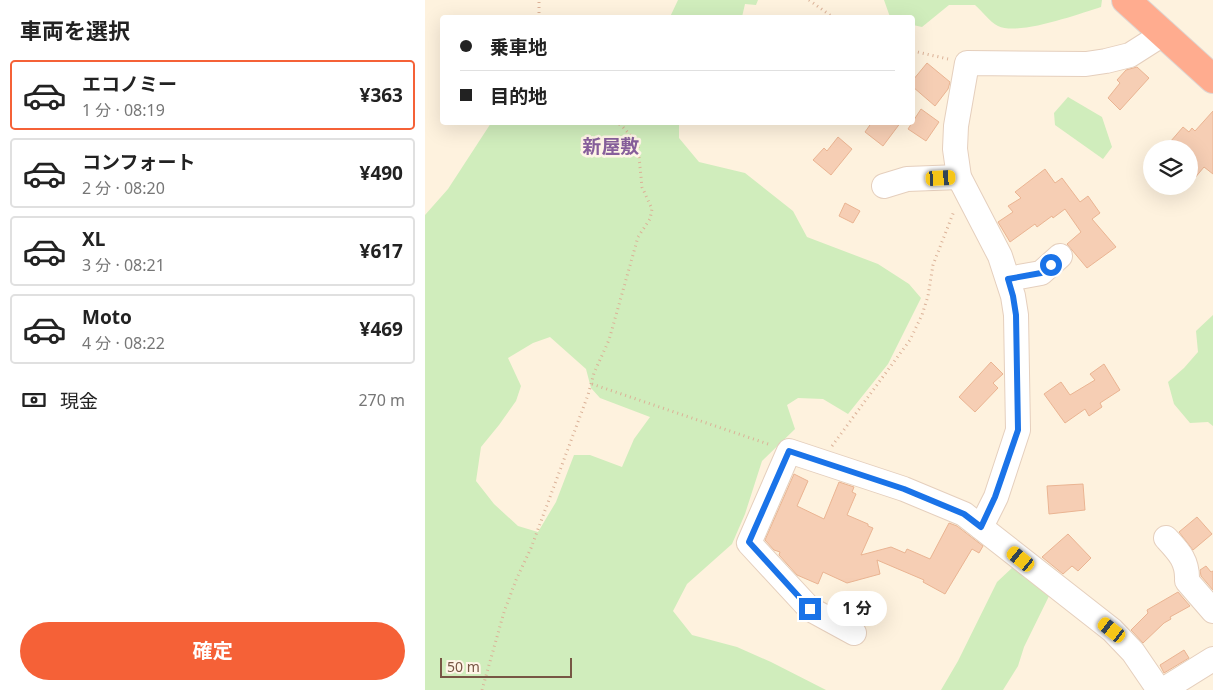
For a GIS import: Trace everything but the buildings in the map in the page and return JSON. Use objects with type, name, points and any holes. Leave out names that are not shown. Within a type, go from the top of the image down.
[{"type":"highway","points":[[1126,0],[1213,79]]},
{"type":"street","points":[[981,527],[995,497],[1018,430],[1016,315],[1013,296],[1000,256],[960,180],[955,149],[956,126],[967,63],[1086,64],[1129,55],[1163,34]]},
{"type":"street","points":[[884,186],[907,179],[960,180]]},
{"type":"street","points":[[1008,279],[1041,273],[1060,256]]},
{"type":"street","points":[[854,633],[810,609],[749,542],[789,451],[904,489],[964,514],[1112,630],[1133,652],[1159,690]]},
{"type":"street","points":[[1166,538],[1178,551],[1186,564],[1187,581],[1213,611]]},
{"type":"street","points":[[1163,690],[1213,660]]},
{"type":"path","points":[[539,0],[539,15]]},
{"type":"path","points":[[809,0],[830,15]]},
{"type":"path","points":[[915,51],[967,63]]},
{"type":"path","points":[[482,690],[504,612],[531,548],[592,384],[594,373],[609,340],[638,236],[650,218],[652,209],[642,187],[638,147],[633,138],[620,125]]},
{"type":"path","points":[[824,461],[836,440],[910,340],[922,315],[928,296],[933,266],[955,208],[960,180]]},
{"type":"path","points":[[592,384],[789,451]]},
{"type":"green space","points":[[678,0],[758,0],[756,5],[745,4],[742,15],[671,15]]},
{"type":"green space","points":[[884,0],[1102,0],[1101,7],[1049,23],[1020,28],[998,26],[975,5],[949,5],[922,27],[915,25],[915,15],[889,15]]},
{"type":"green space","points":[[1068,97],[1102,117],[1112,147],[1103,159],[1055,125],[1054,113]]},
{"type":"green space","points":[[490,125],[679,125],[679,138],[699,162],[745,173],[793,211],[807,237],[878,264],[909,284],[921,298],[888,364],[848,414],[823,399],[798,398],[787,405],[795,429],[762,461],[745,514],[732,544],[687,584],[673,611],[692,635],[737,647],[826,690],[425,690],[425,215],[448,189]],"holes":[[[550,337],[586,369],[591,388],[600,398],[650,417],[634,439],[622,467],[590,455],[574,455],[556,502],[538,532],[518,526],[494,504],[476,481],[481,447],[516,401],[521,386],[508,358],[533,343]]]},
{"type":"green space","points":[[1213,315],[1213,426],[1208,422],[1190,423],[1174,404],[1168,382],[1198,352],[1196,331]]},
{"type":"green space","points":[[1013,567],[1051,592],[1024,647],[1018,666],[1003,690],[941,690],[958,661],[997,582]]},
{"type":"district","name":"新屋敷","points":[[611,146]]},
{"type":"route","points":[[810,609],[749,542],[789,451],[904,489],[964,514],[981,527],[995,497],[1018,430],[1016,315],[1008,279],[1041,273],[1051,265]]}]
